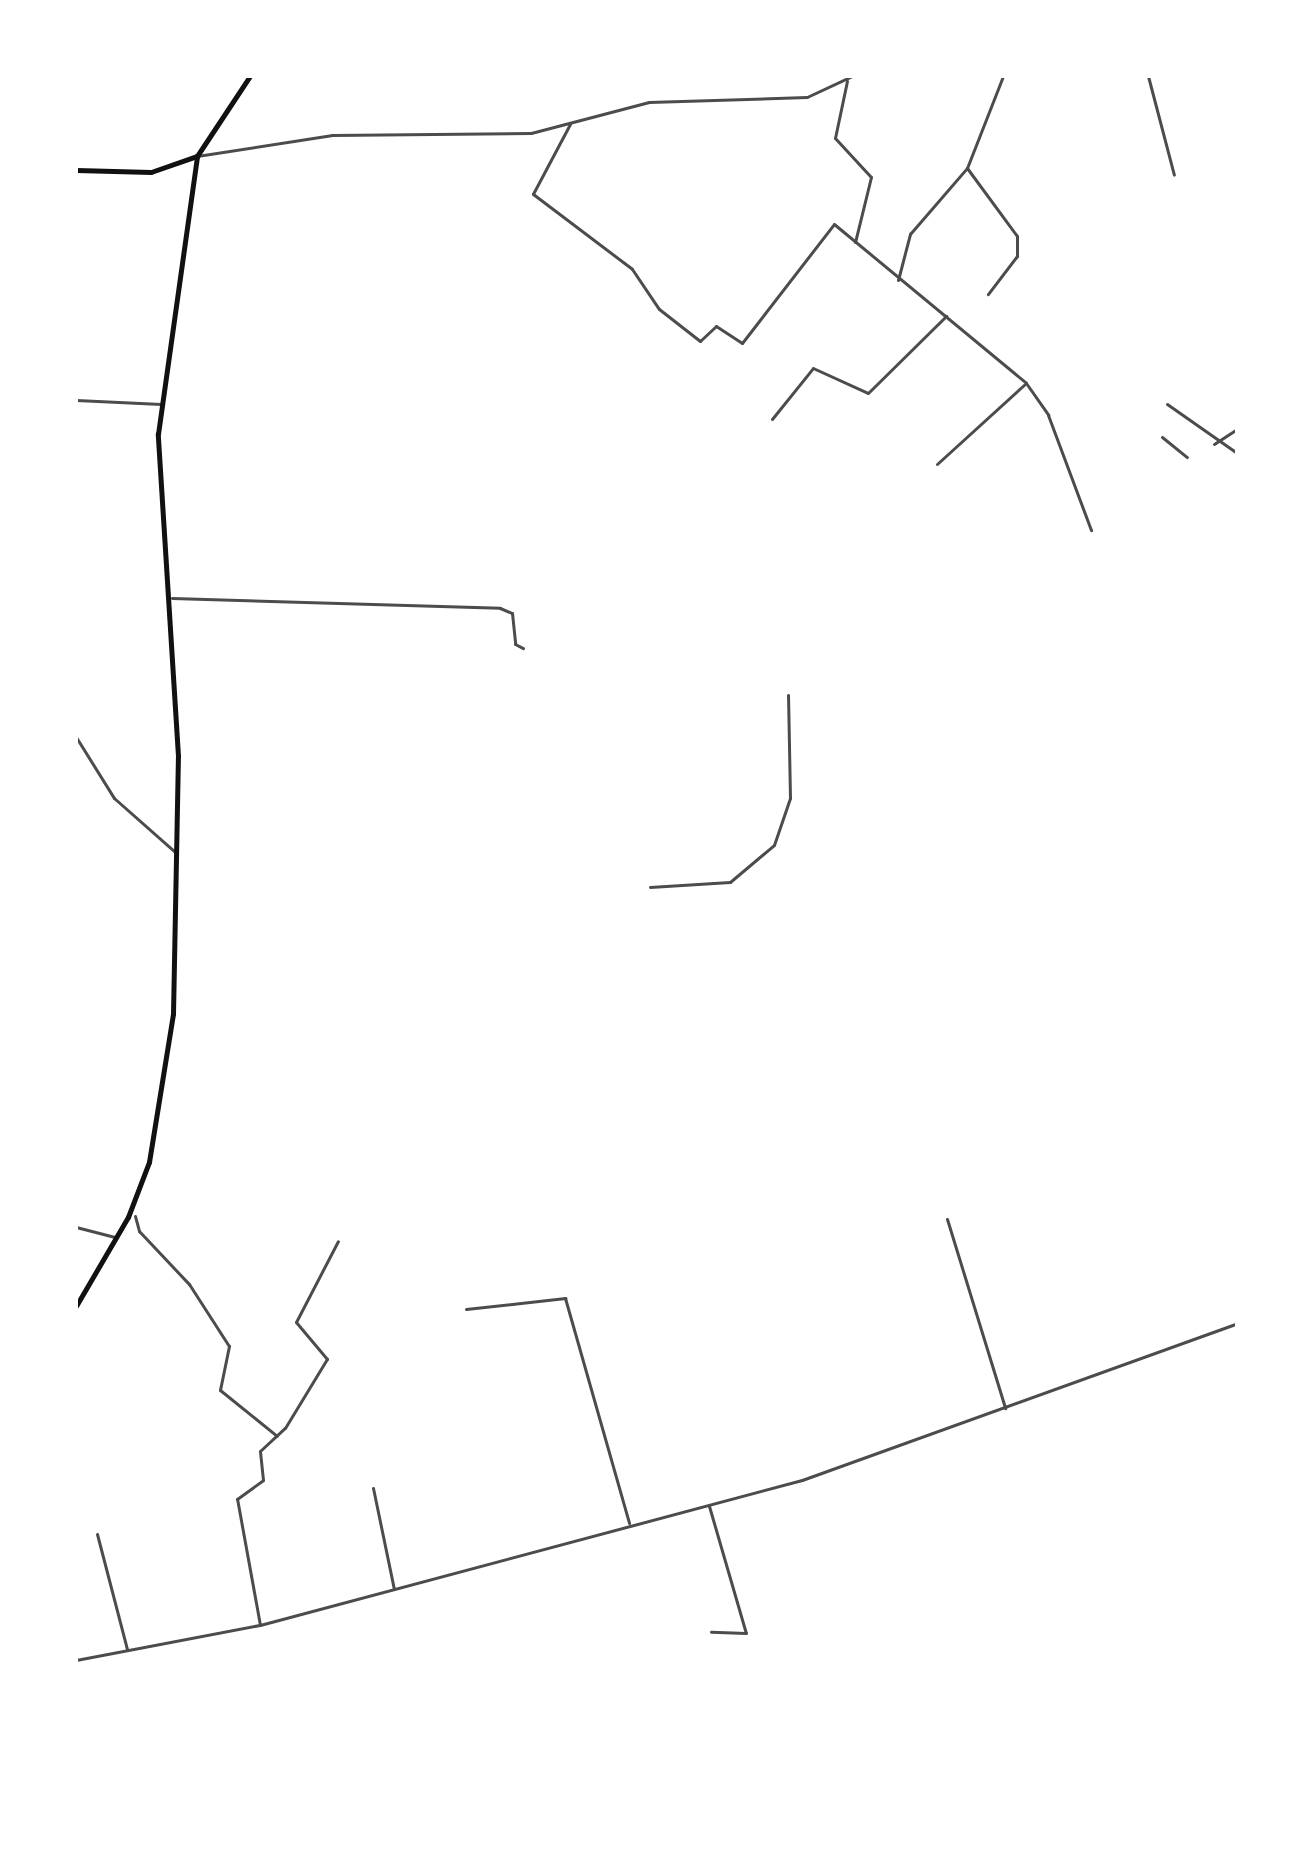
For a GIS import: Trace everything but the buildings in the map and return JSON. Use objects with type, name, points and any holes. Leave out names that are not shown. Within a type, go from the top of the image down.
[{"type":"main road","points":[[76,1306],[115,1237],[149,1162],[166,1083],[178,854],[172,598],[159,461],[161,404],[197,156],[250,76]]},
{"type":"main road","points":[[76,170],[138,174],[197,156]]},
{"type":"street","points":[[197,156],[332,135],[508,134],[570,124],[649,102],[769,101],[847,81],[852,76]]},
{"type":"street","points":[[898,280],[915,224],[967,168],[1003,76]]},
{"type":"street","points":[[1148,76],[1174,175]]},
{"type":"street","points":[[847,81],[835,138],[871,177],[855,242]]},
{"type":"street","points":[[570,124],[532,187],[536,200],[629,266],[649,301],[700,341],[716,326],[744,341],[829,224],[1026,383],[1048,415],[1091,530]]},
{"type":"street","points":[[967,168],[1017,236],[1017,256],[988,294]]},
{"type":"street","points":[[772,419],[813,368],[868,393],[946,316]]},
{"type":"street","points":[[937,464],[1026,383]]},
{"type":"street","points":[[76,400],[161,404]]},
{"type":"street","points":[[1167,404],[1214,444],[1237,453]]},
{"type":"street","points":[[1214,444],[1237,429]]},
{"type":"street","points":[[1162,437],[1187,457]]},
{"type":"street","points":[[172,598],[505,609],[514,618],[516,646],[523,648]]},
{"type":"street","points":[[650,887],[730,882],[774,845],[790,798],[788,695]]},
{"type":"street","points":[[76,737],[114,798],[178,854]]},
{"type":"street","points":[[135,1216],[139,1231],[177,1269],[226,1340],[230,1352],[218,1373],[220,1390],[278,1436]]},
{"type":"street","points":[[947,1219],[1005,1408]]},
{"type":"street","points":[[76,1227],[115,1237]]},
{"type":"street","points":[[260,1625],[237,1499],[263,1480],[260,1451],[278,1436],[327,1359],[296,1322],[338,1241]]},
{"type":"street","points":[[466,1309],[565,1298],[629,1523]]},
{"type":"street","points":[[76,1660],[260,1625],[629,1523],[709,1506],[878,1457],[1237,1323]]},
{"type":"street","points":[[373,1488],[394,1589]]},
{"type":"street","points":[[709,1506],[746,1633],[711,1632]]},
{"type":"street","points":[[97,1534],[127,1649]]}]
